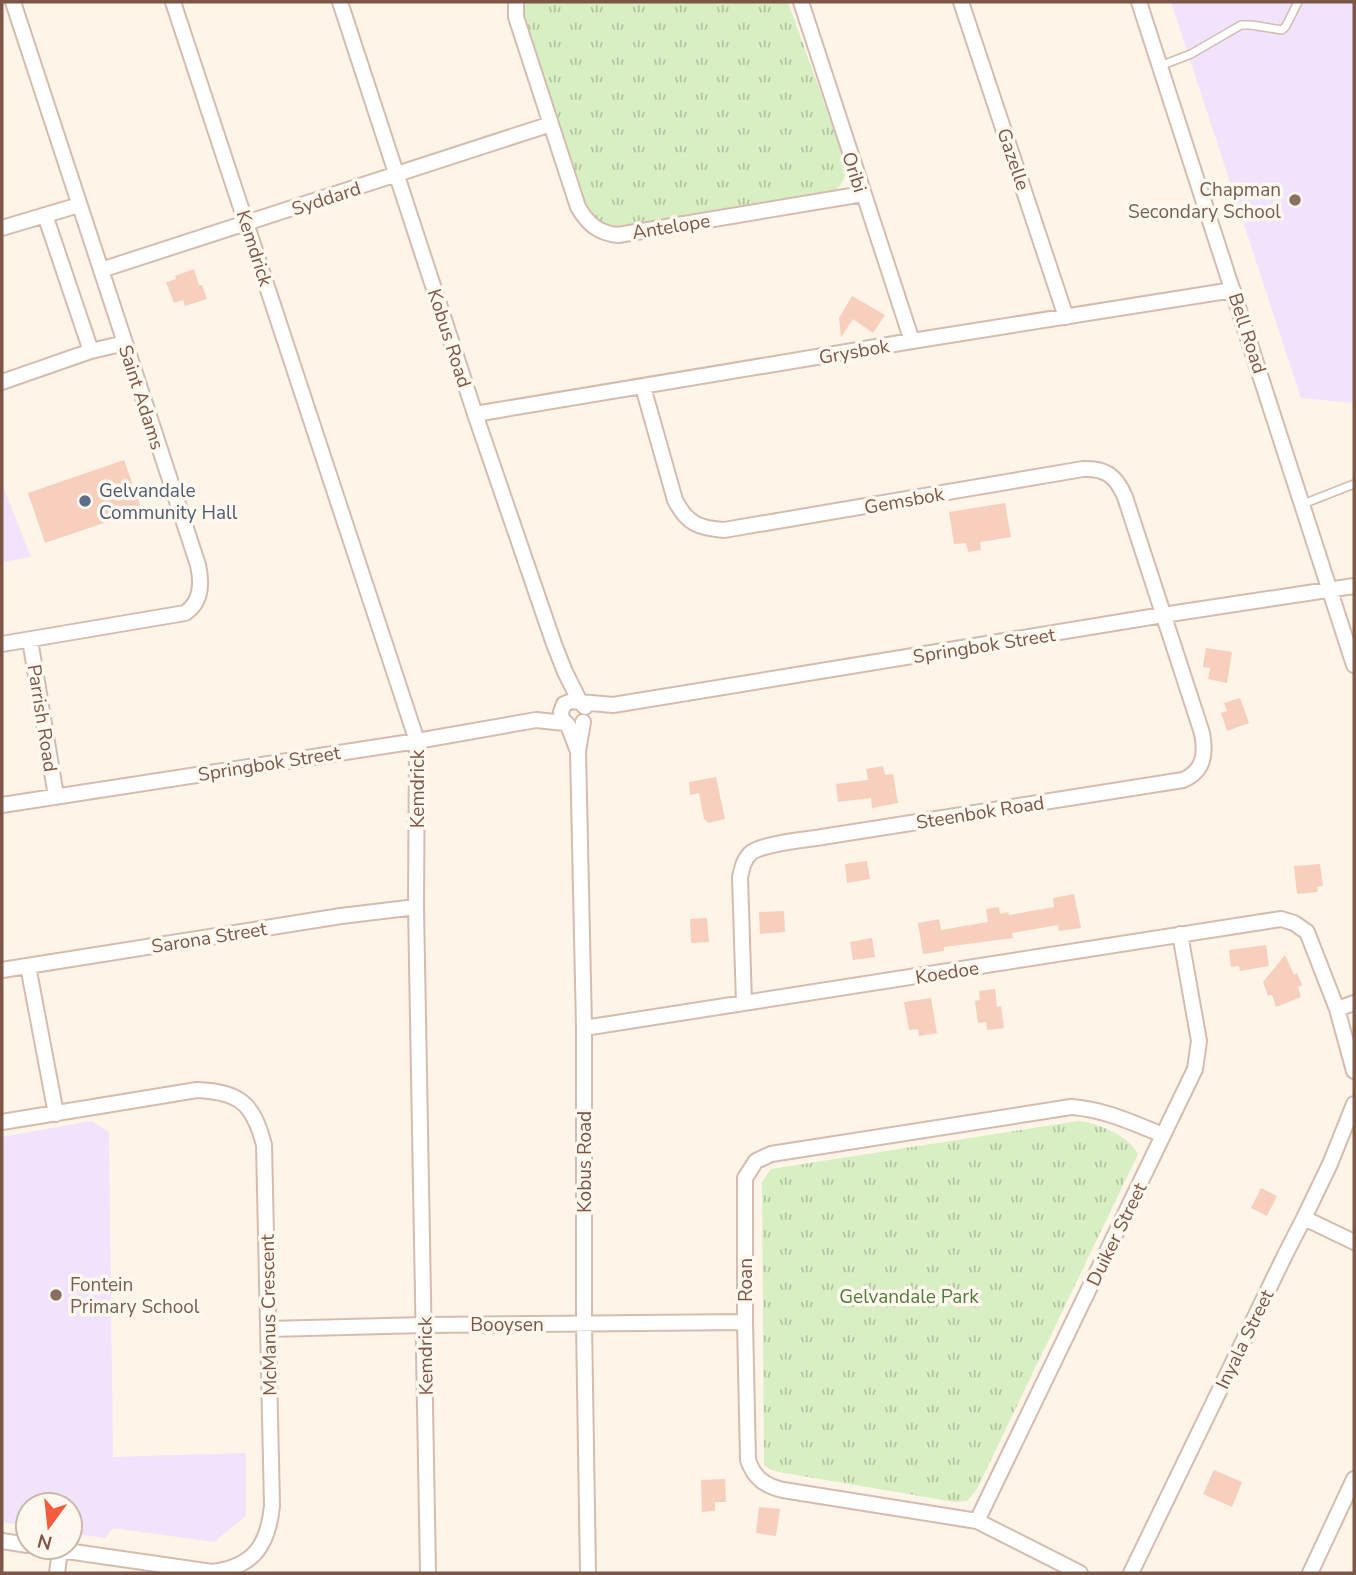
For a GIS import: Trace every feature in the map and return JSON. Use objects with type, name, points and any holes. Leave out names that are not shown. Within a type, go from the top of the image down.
[{"type":"street","name":"Saint Adams","points":[[2,644],[185,613],[196,602],[201,579],[12,2]]},
{"type":"street","name":"Kemdrick","points":[[173,2],[417,741],[416,907],[428,1573]]},
{"type":"street","name":"Kobus Road","points":[[340,2],[475,414],[565,672],[568,712],[578,751],[584,1028],[584,1324],[589,1573]]},
{"type":"street","name":"Antelope","points":[[516,2],[516,17],[578,207],[594,228],[618,235],[863,194]]},
{"type":"street","name":"Oribi","points":[[801,2],[912,341]]},
{"type":"street","name":"Gazelle","points":[[961,2],[1066,317]]},
{"type":"street","name":"Bell Road","points":[[1139,2],[1354,665]]},
{"type":"street","name":"Syddard","points":[[101,270],[551,124]]},
{"type":"street","points":[[2,228],[79,205]]},
{"type":"street","points":[[45,215],[92,351]]},
{"type":"street","name":"Grysbok","points":[[475,414],[1233,290]]},
{"type":"street","points":[[2,382],[92,351],[125,343]]},
{"type":"street","name":"Gemsbok","points":[[643,387],[680,512],[698,526],[707,528],[724,530],[1083,469],[1102,470],[1114,478],[1125,498],[1163,615]]},
{"type":"street","name":"Springbok Street","points":[[2,805],[417,741],[568,712],[1354,586]]},
{"type":"street","name":"Steenbok Road","points":[[744,1003],[740,877],[745,860],[753,851],[822,837],[1183,780],[1192,776],[1201,764],[1205,746],[1163,615]]},
{"type":"street","name":"Parrish Road","points":[[30,640],[56,796]]},
{"type":"street","points":[[568,712],[576,726],[614,705]]},
{"type":"street","points":[[578,751],[585,720]]},
{"type":"street","name":"Sarona Street","points":[[2,970],[341,916],[416,907]]},
{"type":"street","name":"Koedoe","points":[[584,1028],[1281,919],[1294,923],[1307,932],[1337,1009]]},
{"type":"street","name":"Duiker Street","points":[[977,1521],[1195,1069],[1199,1041],[1180,934]]},
{"type":"street","points":[[28,966],[56,1114]]},
{"type":"street","points":[[1354,1003],[1337,1009],[1354,1071]]},
{"type":"street","name":"McManus Crescent","points":[[2,1122],[197,1090],[218,1091],[233,1095],[247,1106],[260,1127],[264,1145],[272,1506],[270,1524],[259,1549],[237,1567],[212,1572],[84,1553]]},
{"type":"street","name":"Inyala Street","points":[[1131,1573],[1304,1218],[1354,1104]]},
{"type":"street","name":"Roan","points":[[1080,1573],[977,1521],[783,1490],[770,1487],[755,1476],[748,1460],[745,1178],[756,1161],[771,1154],[1071,1107],[1110,1113],[1163,1135]]},
{"type":"street","points":[[1304,1218],[1354,1242]]},
{"type":"street","name":"Booysen","points":[[269,1329],[745,1322]]},
{"type":"street","points":[[1310,1573],[1354,1479]]},
{"type":"lane","points":[[1160,66],[1191,54],[1241,25],[1282,30],[1298,2]]},
{"type":"lane","points":[[1303,504],[1354,484]]},
{"type":"shaded area","name":"Chapman Secondary School","points":[[1171,2],[1354,2],[1354,403],[1301,398]]},
{"type":"shaded area","points":[[2,484],[31,557],[2,562]]},
{"type":"shaded area","name":"Fontein Primary School","points":[[91,1121],[109,1132],[113,1457],[246,1453],[246,1516],[214,1542],[113,1528],[105,1538],[84,1535],[84,1491],[14,1491],[14,1524],[2,1522],[2,1137]]},
{"type":"green space","points":[[523,2],[788,2],[847,166],[842,182],[831,193],[616,227],[601,222],[584,202],[522,8]]},
{"type":"green space","name":"Gelvandale Park","points":[[1078,1121],[1112,1132],[1128,1142],[1138,1154],[977,1489],[967,1501],[955,1502],[779,1472],[764,1465],[762,1182],[771,1169]]},
{"type":"building","points":[[194,269],[207,299],[185,306],[183,300],[174,303],[166,282]]},
{"type":"building","points":[[852,296],[885,315],[873,333],[853,319],[841,337],[839,318]]},
{"type":"building","name":"Gelvandale Community Hall","points":[[124,460],[142,510],[45,543],[28,493]]},
{"type":"building","points":[[1005,503],[1011,537],[980,542],[981,550],[968,552],[966,543],[954,544],[949,512]]},
{"type":"building","points":[[1206,648],[1232,652],[1227,683],[1208,679],[1210,668],[1203,667]]},
{"type":"building","points":[[1240,698],[1249,723],[1227,731],[1221,713],[1227,711],[1224,703]]},
{"type":"building","points":[[883,766],[885,775],[893,774],[898,803],[872,808],[871,798],[838,802],[836,784],[868,780],[866,769]]},
{"type":"building","points":[[716,777],[725,819],[708,823],[704,819],[699,793],[690,795],[689,782]]},
{"type":"building","points":[[867,861],[870,879],[847,883],[845,864]]},
{"type":"building","points":[[1320,864],[1323,886],[1317,887],[1318,892],[1297,894],[1294,866]]},
{"type":"building","points":[[1074,894],[1081,928],[1059,931],[1058,925],[1012,933],[1013,938],[944,947],[944,951],[923,954],[918,923],[939,919],[941,930],[988,922],[986,909],[999,907],[1000,914],[1008,912],[1009,915],[1054,907],[1053,898]]},
{"type":"building","points":[[784,911],[785,932],[760,934],[759,912]]},
{"type":"building","points":[[707,918],[709,942],[691,943],[690,919]]},
{"type":"building","points":[[872,938],[875,957],[853,960],[850,942]]},
{"type":"building","points":[[1266,945],[1269,966],[1240,971],[1239,966],[1231,967],[1229,950]]},
{"type":"building","points":[[1285,955],[1302,985],[1298,987],[1301,997],[1276,1007],[1263,982]]},
{"type":"building","points":[[995,989],[1004,1028],[987,1030],[986,1022],[978,1023],[975,1001],[980,1000],[979,991]]},
{"type":"building","points":[[931,998],[937,1033],[919,1036],[918,1029],[909,1030],[904,1002]]},
{"type":"building","points":[[1261,1188],[1277,1196],[1267,1216],[1251,1208]]},
{"type":"building","points":[[1214,1470],[1242,1482],[1232,1507],[1203,1494]]},
{"type":"building","points":[[725,1479],[726,1502],[715,1502],[715,1511],[702,1512],[701,1480]]},
{"type":"building","points":[[759,1507],[780,1509],[776,1536],[756,1533]]},
{"type":"place","name":"Chapman Secondary School","points":[[1295,200]]},
{"type":"place","name":"Gelvandale Community Hall","points":[[85,501]]},
{"type":"place","name":"Fontein Primary School","points":[[56,1295]]}]
